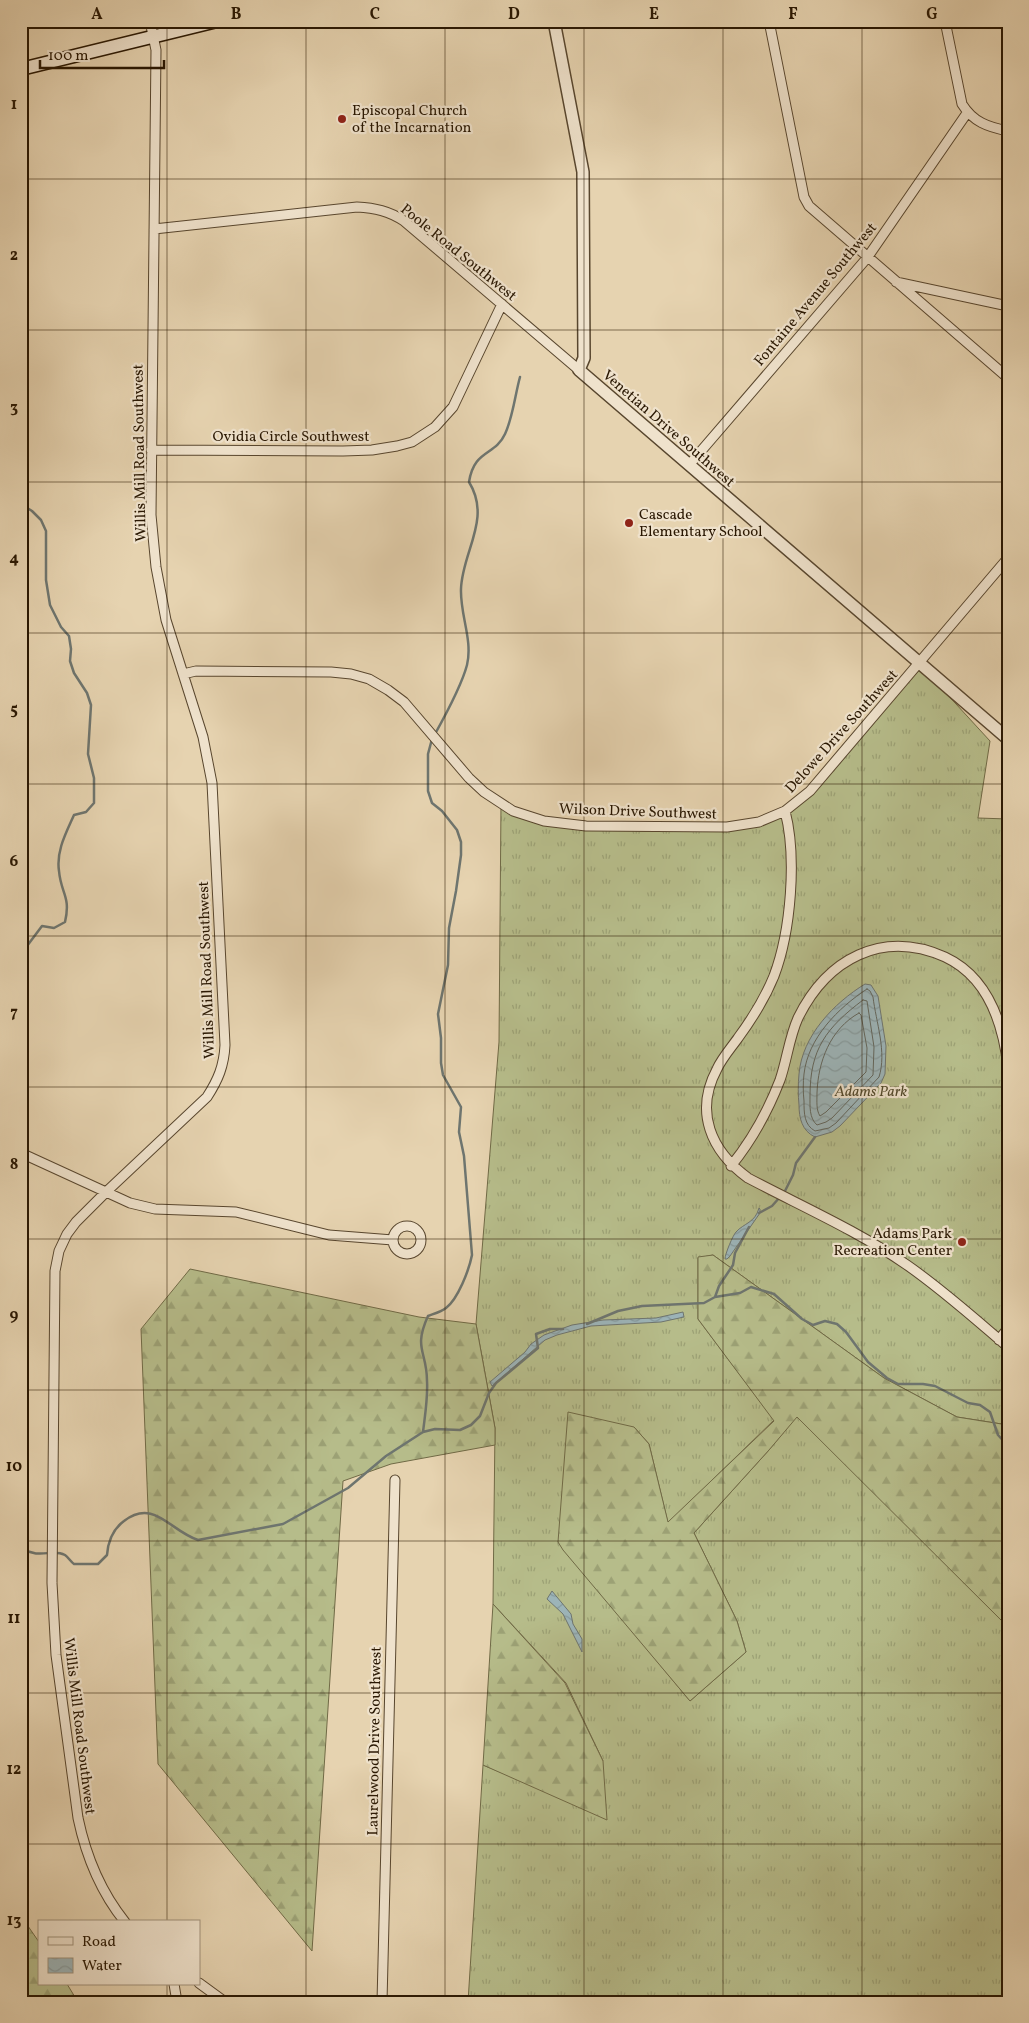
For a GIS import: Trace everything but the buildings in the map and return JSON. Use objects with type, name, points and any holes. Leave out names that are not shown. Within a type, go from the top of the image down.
[{"type":"main road","points":[[21,70],[217,21]]},
{"type":"street","name":"Willis Mill Road Southwest","points":[[124,1920],[105,1893],[89,1860],[82,1839],[56,1655],[52,1583],[55,1270],[59,1251],[67,1234],[104,1193],[206,1097],[219,1079],[224,1060],[225,1036],[212,783],[203,737],[166,620],[156,567],[151,515],[156,50],[150,21]]},
{"type":"street","name":"Venetian Drive Southwest","points":[[554,21],[583,172],[584,358],[579,370],[1008,739]]},
{"type":"street","points":[[769,21],[804,198],[815,214],[1008,378]]},
{"type":"street","points":[[944,21],[959,96],[967,113],[978,122],[990,128],[1008,132]]},
{"type":"street","name":"Fontaine Avenue Southwest","points":[[689,465],[867,258],[967,113]]},
{"type":"street","name":"Poole Road Southwest","points":[[154,229],[357,207],[378,208],[404,221],[579,370]]},
{"type":"street","points":[[894,282],[1008,306]]},
{"type":"street","name":"Ovidia Circle Southwest","points":[[151,450],[342,452],[372,450],[412,442],[436,427],[453,407],[502,304]]},
{"type":"street","name":"Delowe Drive Southwest","points":[[1008,558],[810,791],[785,811],[790,830],[790,898],[781,954],[764,998],[750,1022],[717,1067],[707,1096],[707,1116],[711,1134],[719,1151],[731,1166],[748,1178],[871,1242],[906,1264],[935,1285],[1008,1347]]},
{"type":"street","name":"Wilson Drive Southwest","points":[[183,674],[196,671],[331,672],[351,674],[369,679],[404,702],[469,778],[484,792],[513,810],[544,821],[586,826],[727,826],[759,822],[785,811]]},
{"type":"street","points":[[731,1166],[748,1145],[764,1117],[780,1080],[797,1020],[807,1001],[820,984],[842,965],[866,950],[883,947],[917,947],[955,962],[974,977],[990,1000],[1001,1027],[1008,1067]]},
{"type":"street","points":[[21,1153],[104,1193],[130,1203],[155,1209],[236,1212],[329,1235],[393,1240]]},
{"type":"street","points":[[1000,1340],[1008,1328]]},
{"type":"street","name":"Laurelwood Drive Southwest","points":[[382,2002],[395,1480]]},
{"type":"street","points":[[200,1984],[226,2002]]},
{"type":"street","points":[[174,1986],[177,2002]]},
{"type":"green space","name":"Adams Park","points":[[922,667],[990,741],[978,818],[1008,819],[1008,1323],[1003,1339],[1008,1344],[1008,1425],[957,1417],[884,1378],[713,1255],[698,1258],[698,1319],[774,1420],[668,1523],[649,1444],[634,1427],[558,1542],[690,1701],[746,1652],[737,1621],[694,1533],[797,1416],[1008,1627],[1008,2002],[468,2002],[483,1765],[529,1784],[603,1761],[566,1683],[493,1604],[495,1428],[476,1324],[499,1042],[501,803],[535,823],[579,828],[645,831],[754,822],[790,812]]},
{"type":"green space","points":[[713,1255],[884,1378],[957,1417],[1008,1425],[1008,1627],[797,1417],[694,1533],[737,1621],[746,1652],[690,1701],[563,1550],[558,1542],[568,1412],[634,1427],[649,1444],[668,1522],[774,1421],[698,1319],[698,1257]]},
{"type":"green space","points":[[190,1269],[419,1317],[476,1324],[495,1428],[495,1445],[391,1464],[343,1481],[312,1951],[158,1764],[141,1329]]},
{"type":"green space","points":[[493,1604],[565,1683],[603,1761],[607,1820],[483,1765]]},
{"type":"green space","points":[[21,1916],[38,1941],[38,1986],[68,1986],[78,2002],[21,2002]]},
{"type":"water","points":[[865,984],[871,985],[878,996],[886,1046],[885,1074],[881,1083],[840,1126],[832,1132],[815,1137],[804,1128],[800,1115],[798,1086],[801,1060],[813,1034],[831,1011]]},
{"type":"water","points":[[759,1208],[760,1213],[730,1256],[725,1259],[735,1234],[755,1217]]},
{"type":"water","points":[[683,1312],[684,1317],[661,1322],[591,1326],[557,1335],[545,1340],[492,1386],[490,1382],[525,1352],[531,1344],[544,1335],[572,1325],[603,1320],[656,1318]]},
{"type":"water","points":[[552,1591],[571,1614],[573,1624],[582,1639],[582,1652],[563,1614],[547,1599]]},
{"type":"waterway","points":[[435,734],[467,665],[468,646],[461,589],[477,522],[478,509],[469,482],[475,464],[496,446],[505,434],[520,377]]},
{"type":"waterway","points":[[21,504],[41,520],[46,531],[46,580],[50,605],[61,627],[69,636],[70,661],[74,673],[87,693],[91,705],[88,754],[94,778],[94,803],[86,812],[74,815],[60,849],[58,864],[67,906],[65,922],[54,928],[42,926],[21,954]]},
{"type":"waterway","points":[[423,1432],[427,1387],[421,1343],[424,1327],[428,1316],[444,1309],[455,1298],[466,1276],[472,1255],[464,1156],[459,1132],[461,1107],[443,1075],[438,1014],[448,965],[449,928],[456,891],[461,842],[457,830],[442,811],[432,803],[428,791],[428,754],[432,739]]},
{"type":"waterway","points":[[784,1193],[793,1175],[796,1163],[815,1137]]},
{"type":"waterway","points":[[759,1213],[772,1206],[780,1197]]},
{"type":"waterway","points":[[715,1297],[719,1286],[733,1265],[735,1253],[749,1227]]},
{"type":"waterway","points":[[587,1324],[618,1311],[642,1306],[704,1303],[715,1297],[740,1293],[751,1287],[774,1294],[802,1319],[813,1325],[825,1321],[837,1324],[846,1332],[868,1362],[887,1378],[898,1384],[935,1386],[968,1403],[980,1405],[990,1412],[998,1435],[1008,1446]]},
{"type":"waterway","points":[[21,1548],[40,1554],[60,1553],[65,1555],[74,1564],[98,1564],[107,1555],[110,1541],[117,1528],[124,1521],[144,1513],[162,1518],[188,1536],[198,1540],[283,1524],[348,1488],[386,1456],[423,1432],[435,1429],[460,1430],[471,1425],[480,1416],[489,1393],[496,1383],[538,1348],[536,1334],[550,1329],[563,1329]]},
{"type":"place","name":"Episcopal Church of the Incarnation","points":[[342,119]]},
{"type":"place","name":"Cascade Elementary School","points":[[629,523]]},
{"type":"place","name":"Adams Park Recreation Center","points":[[962,1242]]}]
